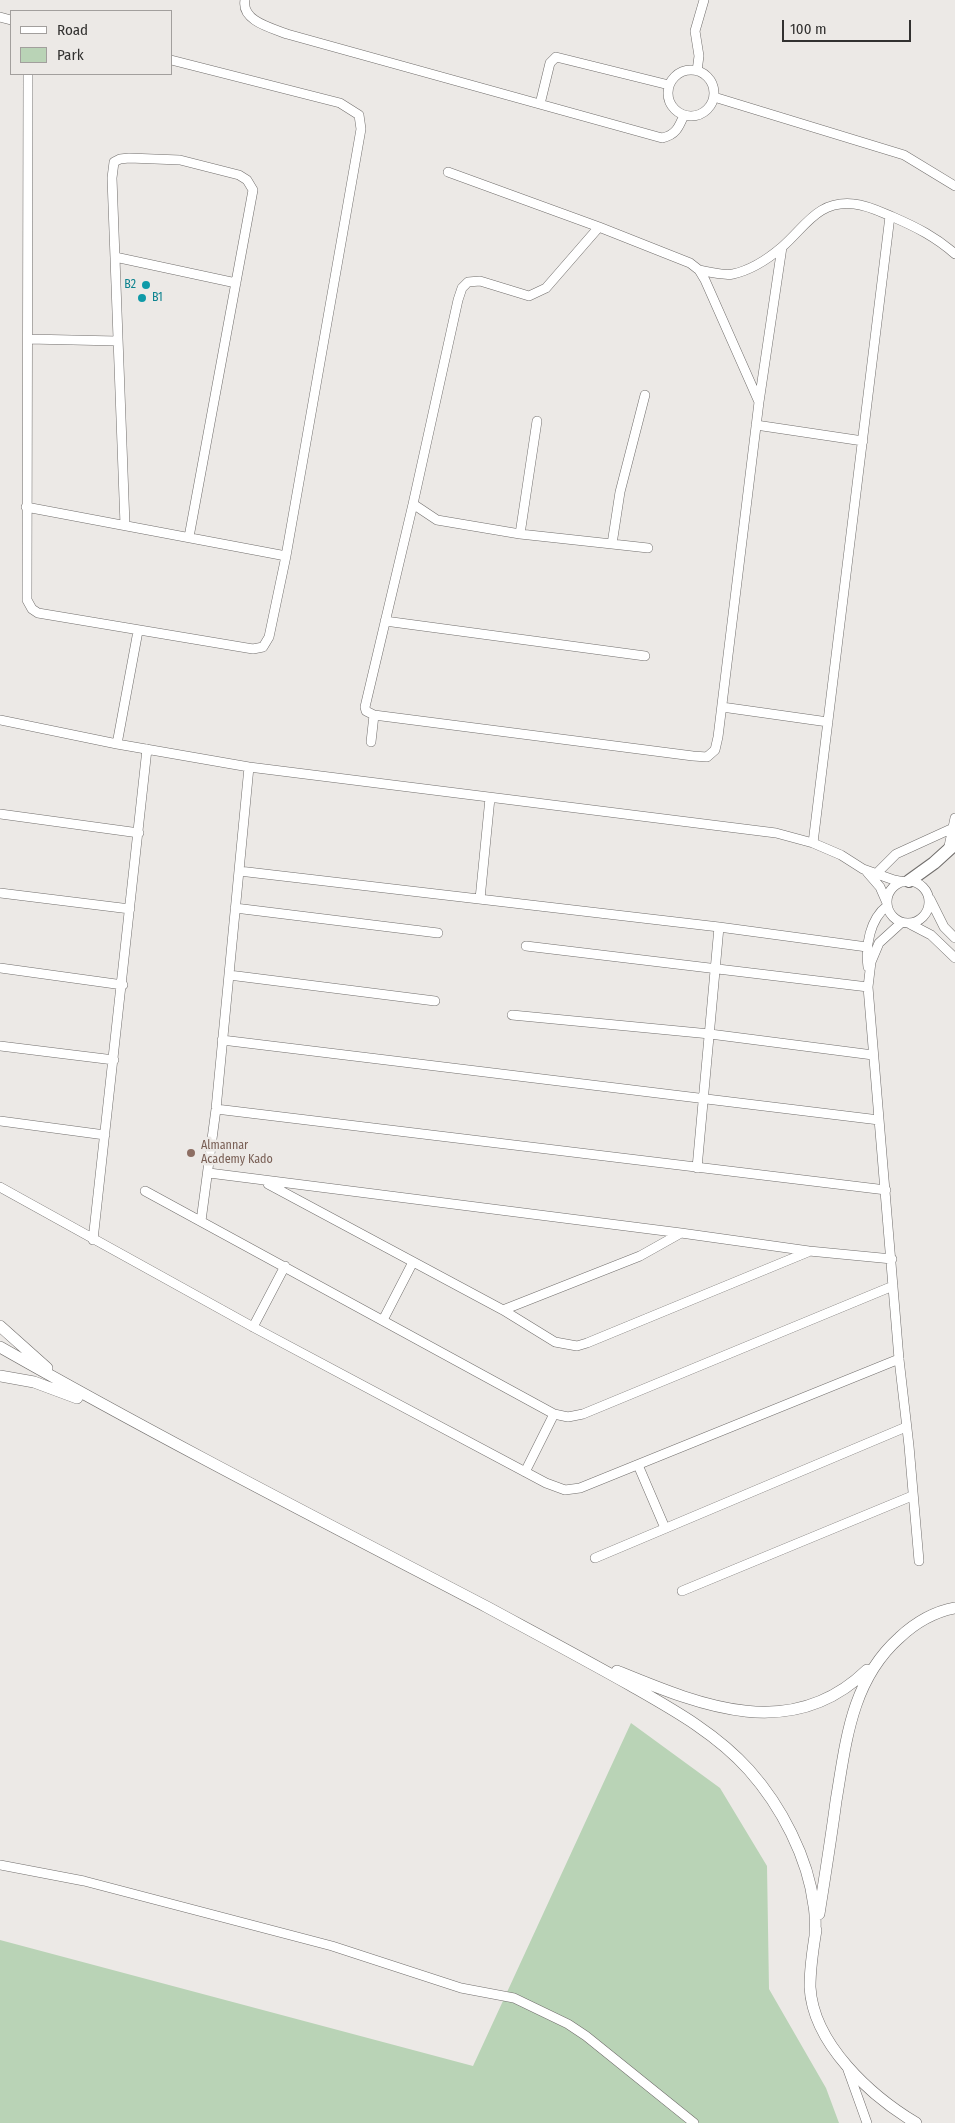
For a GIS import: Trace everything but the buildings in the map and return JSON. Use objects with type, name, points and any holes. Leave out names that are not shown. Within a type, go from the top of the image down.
[{"type":"highway","points":[[907,881],[952,847]]},
{"type":"main road","points":[[0,1326],[65,1384]]},
{"type":"main road","points":[[0,1347],[129,1419],[575,1654],[683,1716],[719,1741],[749,1770],[774,1802],[789,1830],[810,1885],[814,1907],[815,1937]]},
{"type":"main road","points":[[0,1376],[20,1378],[50,1387],[129,1419]]},
{"type":"main road","points":[[575,1654],[690,1700],[742,1711],[767,1712],[802,1708],[830,1699],[858,1679],[907,1630],[925,1618],[955,1608]]},
{"type":"main road","points":[[878,1660],[857,1697],[849,1727],[815,1937],[811,1972],[813,2004],[818,2021],[846,2065],[877,2096],[916,2123]]},
{"type":"street","points":[[245,0],[244,4],[248,15],[258,22],[287,34],[662,138],[671,136],[676,131],[684,115]]},
{"type":"street","points":[[697,70],[699,56],[695,31],[704,0]]},
{"type":"street","points":[[540,104],[550,63],[556,57],[669,85]]},
{"type":"street","points":[[28,75],[27,600],[32,609],[38,613],[253,649],[263,647],[269,636],[286,556],[361,128],[359,115],[340,104],[172,60]]},
{"type":"street","points":[[697,70],[710,80],[714,97],[701,114],[684,115],[671,105],[668,95],[669,85],[676,75],[681,72],[697,70]]},
{"type":"street","points":[[714,97],[904,155],[955,186]]},
{"type":"street","points":[[125,525],[112,178],[114,162],[129,158],[180,160],[240,175],[247,180],[253,190],[189,537]]},
{"type":"street","points":[[448,172],[690,263],[699,270],[705,280],[759,402]]},
{"type":"street","points":[[699,270],[731,274],[753,268],[782,247],[814,214],[834,204],[854,204],[890,216],[934,238],[955,254]]},
{"type":"street","points":[[813,843],[890,216]]},
{"type":"street","points":[[598,227],[546,288],[538,293],[529,296],[480,281],[468,282],[462,288],[365,707],[366,711],[374,715],[707,757],[715,750],[722,707],[759,402],[782,247]]},
{"type":"street","points":[[115,257],[236,283]]},
{"type":"street","points":[[28,339],[117,341]]},
{"type":"street","points":[[612,544],[624,475],[645,395]]},
{"type":"street","points":[[520,534],[536,420]]},
{"type":"street","points":[[756,425],[863,441]]},
{"type":"street","points":[[413,504],[437,520],[520,534],[648,548]]},
{"type":"street","points":[[26,507],[286,556]]},
{"type":"street","points":[[385,621],[645,656]]},
{"type":"street","points":[[117,744],[138,631]]},
{"type":"street","points":[[722,707],[828,722]]},
{"type":"street","points":[[371,742],[374,715]]},
{"type":"street","points":[[0,720],[117,744],[249,767],[490,798],[622,812],[776,833],[813,843],[841,855],[876,874],[921,885],[944,927],[955,938]]},
{"type":"street","points":[[93,1240],[148,749]]},
{"type":"street","points":[[202,1221],[216,1109],[249,767]]},
{"type":"street","points":[[480,899],[490,798]]},
{"type":"street","points":[[0,814],[139,833]]},
{"type":"street","points":[[952,847],[952,828],[955,818]]},
{"type":"street","points":[[876,874],[896,854],[952,828]]},
{"type":"street","points":[[863,868],[880,887],[889,913],[905,923],[931,934],[955,958]]},
{"type":"street","points":[[239,871],[719,927],[867,947]]},
{"type":"street","points":[[869,974],[866,957],[867,947],[876,917],[887,905],[890,891],[895,885],[907,881]]},
{"type":"street","points":[[0,893],[130,909]]},
{"type":"street","points":[[919,1561],[899,1359],[868,987],[871,962],[878,943],[905,923],[923,917],[928,911],[929,897]]},
{"type":"street","points":[[235,908],[438,933]]},
{"type":"street","points":[[697,1168],[719,927]]},
{"type":"street","points":[[526,946],[868,987]]},
{"type":"street","points":[[0,968],[123,984]]},
{"type":"street","points":[[229,975],[435,1001]]},
{"type":"street","points":[[512,1015],[710,1034],[873,1055]]},
{"type":"street","points":[[222,1040],[879,1120]]},
{"type":"street","points":[[0,1046],[114,1060]]},
{"type":"street","points":[[216,1109],[886,1190]]},
{"type":"street","points":[[0,1121],[105,1135]]},
{"type":"street","points":[[209,1173],[264,1182],[681,1233],[809,1251],[892,1259]]},
{"type":"street","points":[[264,1182],[503,1310],[555,1342],[577,1346],[809,1251]]},
{"type":"street","points":[[0,1187],[253,1327],[546,1483],[565,1490],[580,1488],[899,1359]]},
{"type":"street","points":[[145,1190],[554,1414],[568,1417],[583,1414],[893,1286]]},
{"type":"street","points":[[503,1310],[640,1256],[681,1233]]},
{"type":"street","points":[[383,1320],[413,1262]]},
{"type":"street","points":[[253,1327],[285,1266]]},
{"type":"street","points":[[526,1472],[554,1414]]},
{"type":"street","points":[[595,1558],[906,1427]]},
{"type":"street","points":[[638,1465],[665,1528]]},
{"type":"street","points":[[682,1591],[912,1496]]},
{"type":"street","points":[[0,1865],[94,1884],[332,1946],[461,1988],[514,1998],[568,2024],[586,2036],[694,2123]]},
{"type":"street","points":[[846,2065],[867,2123]]},
{"type":"green space","points":[[631,1723],[720,1788],[767,1866],[769,1989],[826,2088],[839,2123],[0,2123],[0,1940],[473,2066]]},
{"type":"place","name":"B2","points":[[146,285]]},
{"type":"place","name":"B1","points":[[142,298]]},
{"type":"place","name":"Almannar Academy Kado","points":[[191,1153]]}]
